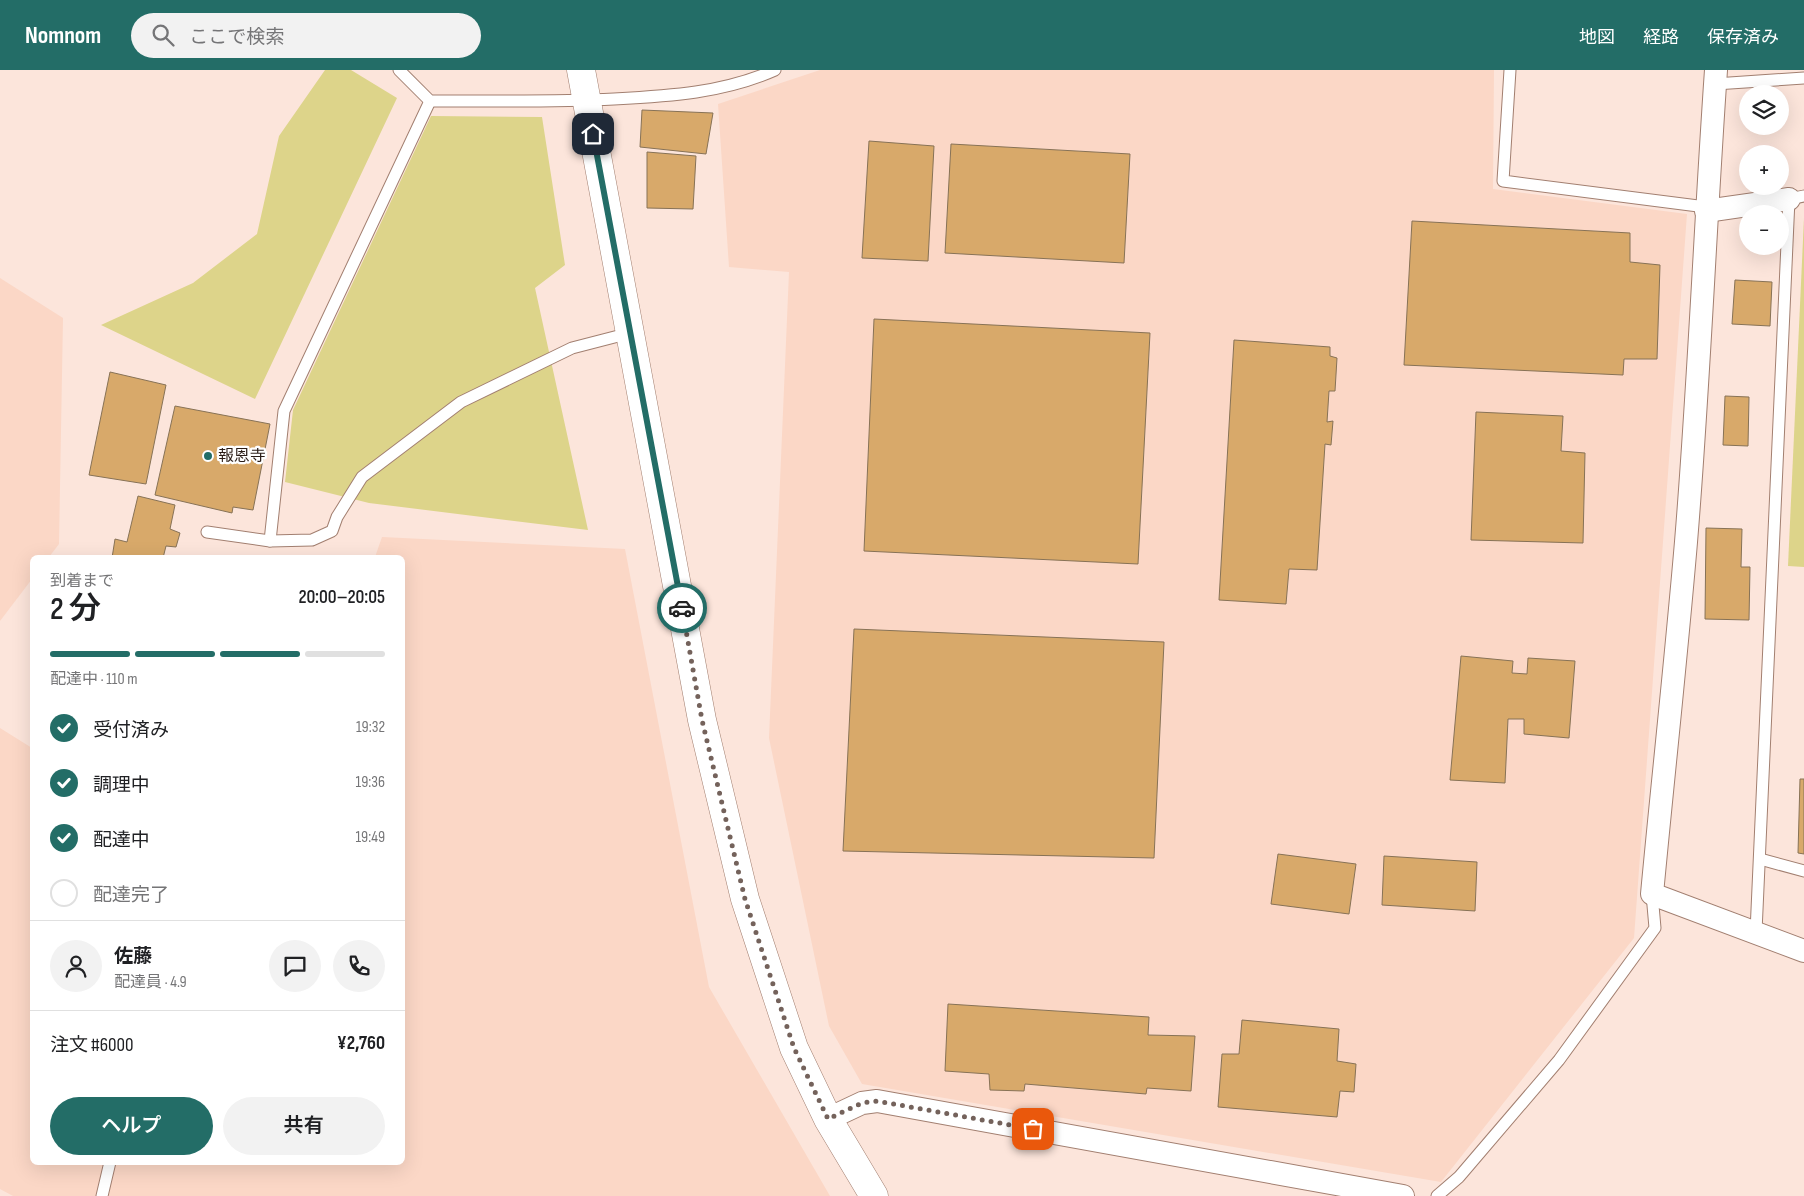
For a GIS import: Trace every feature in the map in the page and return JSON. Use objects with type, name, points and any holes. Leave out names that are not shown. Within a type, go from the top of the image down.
[{"type":"main road","points":[[581,70],[702,720],[745,899],[794,1048],[828,1119],[874,1196]]},
{"type":"street","points":[[1715,77],[1686,542],[1652,894],[1804,951]]},
{"type":"street","points":[[1706,209],[1796,198]]},
{"type":"street","points":[[828,1119],[862,1103],[877,1101],[1403,1196]]},
{"type":"lane","points":[[399,70],[430,101],[587,101],[658,97],[705,92],[775,70]]},
{"type":"lane","points":[[1510,70],[1503,181],[1706,209]]},
{"type":"lane","points":[[1715,77],[1804,78]]},
{"type":"lane","points":[[270,540],[284,411],[430,101]]},
{"type":"lane","points":[[1756,932],[1796,198]]},
{"type":"lane","points":[[207,532],[270,540],[312,540],[332,531],[337,518],[362,477],[461,402],[572,348],[630,333]]},
{"type":"lane","points":[[1760,859],[1804,870]]},
{"type":"lane","points":[[1437,1196],[1459,1177],[1559,1060],[1655,928],[1652,894]]},
{"type":"lane","points":[[102,1196],[109,1165]]},
{"type":"shaded area","points":[[325,70],[351,70],[397,98],[255,399],[101,325],[193,283],[257,234],[279,136]]},
{"type":"shaded area","points":[[820,70],[1494,70],[1493,189],[1687,214],[1634,938],[1441,1182],[862,1084],[829,1026],[769,738],[789,272],[729,267],[718,104]]},
{"type":"shaded area","points":[[431,116],[542,117],[565,265],[535,288],[588,530],[369,503],[285,482],[293,410]]},
{"type":"shaded area","points":[[1804,218],[1804,567],[1788,566]]},
{"type":"shaded area","points":[[0,278],[63,318],[59,544],[51,555],[30,555],[30,582],[0,621]]},
{"type":"shaded area","points":[[382,537],[625,549],[709,987],[830,1196],[13,1196],[0,1189],[0,728],[30,747],[30,1165],[405,1165],[405,555],[376,555]]},
{"type":"building","points":[[642,110],[713,113],[706,154],[640,147]]},
{"type":"building","points":[[869,141],[934,146],[928,261],[862,258]]},
{"type":"building","points":[[951,144],[1130,154],[1124,263],[945,253]]},
{"type":"building","points":[[647,152],[696,156],[693,209],[647,208]]},
{"type":"building","points":[[1412,221],[1630,233],[1630,262],[1660,265],[1657,359],[1624,359],[1623,375],[1404,365]]},
{"type":"building","points":[[1735,280],[1772,282],[1770,326],[1732,324]]},
{"type":"building","points":[[874,319],[1150,333],[1138,564],[864,551]]},
{"type":"building","points":[[1234,340],[1330,347],[1330,356],[1337,358],[1335,391],[1329,391],[1327,422],[1333,421],[1331,445],[1325,444],[1317,570],[1289,569],[1286,604],[1219,600]]},
{"type":"building","points":[[110,372],[166,385],[146,484],[89,475]]},
{"type":"building","points":[[1725,396],[1749,397],[1748,446],[1723,445]]},
{"type":"building","points":[[175,406],[270,424],[253,510],[233,507],[232,513],[155,495]]},
{"type":"building","points":[[1476,412],[1563,416],[1561,451],[1585,453],[1583,543],[1471,540]]},
{"type":"building","points":[[138,496],[175,505],[170,529],[180,533],[176,547],[166,546],[164,555],[112,555],[115,539],[127,542]]},
{"type":"building","points":[[1706,528],[1742,529],[1741,567],[1750,567],[1749,620],[1705,619]]},
{"type":"building","points":[[854,629],[1164,642],[1154,858],[843,851]]},
{"type":"building","points":[[1461,656],[1513,661],[1512,673],[1527,674],[1528,658],[1575,661],[1569,738],[1524,734],[1524,719],[1508,719],[1505,783],[1450,780]]},
{"type":"building","points":[[1800,779],[1804,779],[1804,854],[1798,853]]},
{"type":"building","points":[[1278,854],[1356,864],[1349,914],[1271,904]]},
{"type":"building","points":[[1384,856],[1477,862],[1475,911],[1382,905]]},
{"type":"building","points":[[948,1004],[1149,1017],[1148,1035],[1195,1036],[1191,1091],[1147,1088],[1146,1094],[1025,1084],[1024,1091],[990,1090],[989,1074],[945,1071]]},
{"type":"building","points":[[1242,1020],[1339,1029],[1337,1061],[1356,1064],[1354,1092],[1340,1091],[1337,1117],[1218,1107],[1222,1054],[1239,1054]]},
{"type":"way so far","points":[[682,608],[702,720],[745,899],[794,1048],[828,1119],[862,1103],[877,1101],[1033,1129]]},
{"type":"place","name":"報恩寺","points":[[208,456]]},
{"type":"route","points":[[593,134],[682,608]]}]
